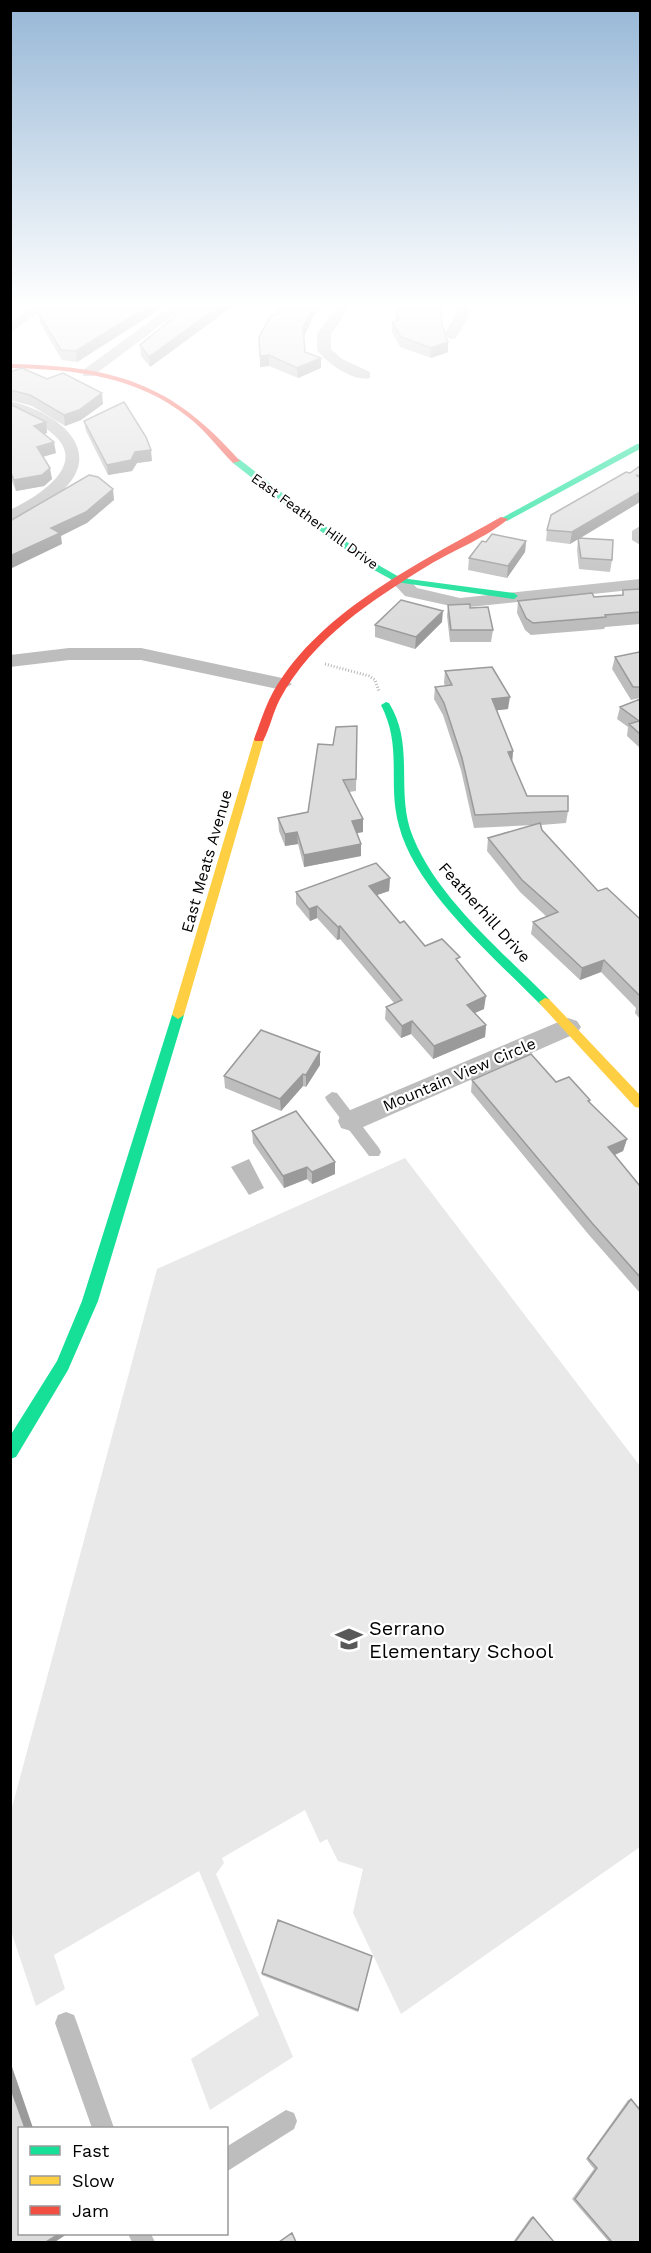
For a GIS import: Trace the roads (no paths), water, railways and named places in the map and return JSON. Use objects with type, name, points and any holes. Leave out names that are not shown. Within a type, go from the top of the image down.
[{"type":"street","points":[[10,516],[33,504],[58,486],[70,471],[73,459],[71,447],[60,433],[21,411]]},
{"type":"street","name":"East Feather Hill Drive","points":[[183,411],[246,471],[378,568],[399,580]]},
{"type":"street","name":"East Meats Avenue","points":[[10,1452],[63,1365],[90,1301],[211,907],[264,720],[282,684],[303,657],[330,629],[399,580],[640,446]]},
{"type":"street","points":[[640,531],[640,540]]},
{"type":"street","points":[[399,580],[411,592],[447,602],[471,602],[640,584]]},
{"type":"street","points":[[10,661],[69,654],[141,654],[282,684]]},
{"type":"street","name":"Featherhill Drive","points":[[386,705],[396,718],[401,731],[398,801],[416,856],[449,901],[640,1103]]},
{"type":"street","name":"Mountain View Circle","points":[[351,1121],[568,1027]]},
{"type":"lane","points":[[332,1097],[374,1152]]},
{"type":"lane","points":[[66,2023],[103,2127]]},
{"type":"lane","points":[[228,2160],[286,2121]]},
{"type":"place","name":"Serrano Elementary School","points":[[349,1639]]}]
